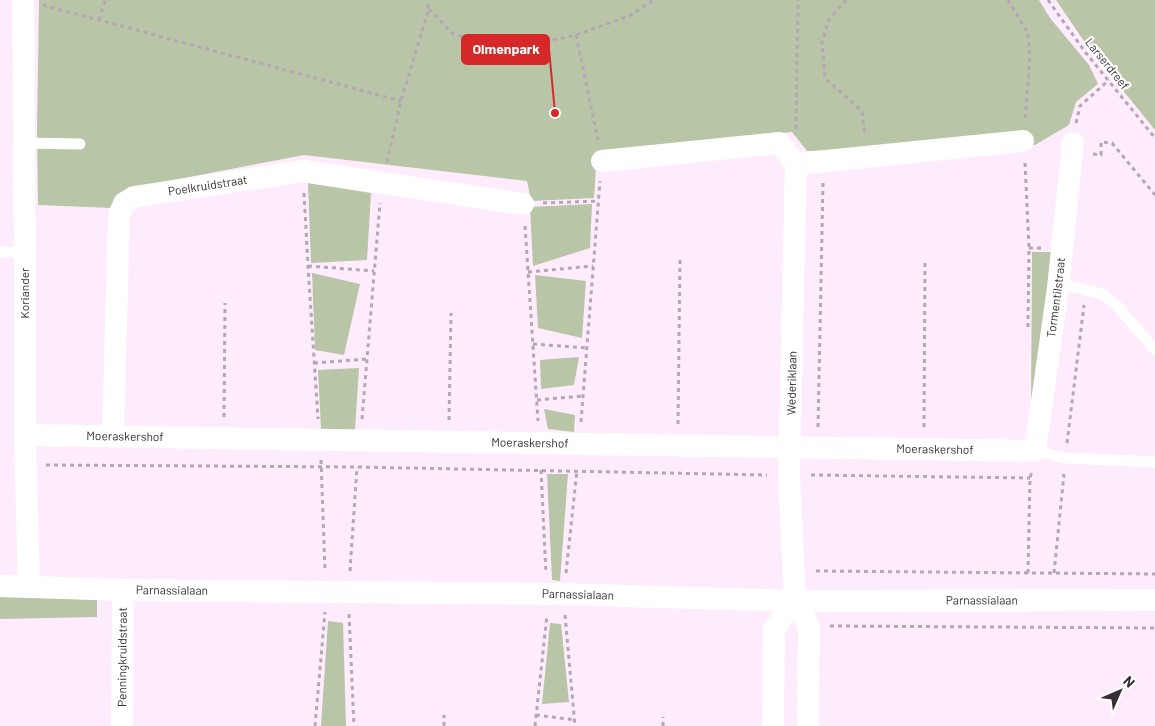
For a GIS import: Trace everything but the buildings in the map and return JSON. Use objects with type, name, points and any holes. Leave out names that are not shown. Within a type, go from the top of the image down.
[{"type":"street","name":"Koriander","points":[[29,586],[25,435],[24,143],[33,3]]},
{"type":"street","points":[[602,161],[779,143],[796,164],[1023,142]]},
{"type":"street","name":"Tormentilstraat","points":[[1035,451],[1058,283],[1073,147]]},
{"type":"street","name":"Wederiklaan","points":[[796,164],[789,475],[795,601],[809,626],[808,726]]},
{"type":"street","name":"Poelkruidstraat","points":[[113,436],[119,214],[125,203],[134,196],[303,171],[523,204]]},
{"type":"street","name":"Moeraskershof","points":[[25,435],[1035,451]]},
{"type":"street","name":"Parnassialaan","points":[[0,586],[124,590],[557,594],[795,601],[1155,600]]},
{"type":"street","name":"Penningkruidstraat","points":[[122,726],[124,590]]},
{"type":"street","points":[[773,726],[774,629],[795,601]]},
{"type":"lane","points":[[24,143],[80,144]]},
{"type":"lane","points":[[0,252],[25,252]]},
{"type":"lane","points":[[1058,283],[1103,294],[1117,306],[1155,350]]},
{"type":"lane","points":[[1035,451],[1065,458],[1155,462]]},
{"type":"path","points":[[99,20],[105,0]]},
{"type":"path","points":[[426,0],[429,8],[453,34],[490,43],[535,44],[576,35],[629,16],[654,0]]},
{"type":"path","points":[[796,164],[798,0]]},
{"type":"path","points":[[846,0],[829,19],[822,42],[825,78],[862,112],[868,158]]},
{"type":"path","points":[[1008,0],[1028,33],[1030,57],[1023,142],[1029,248],[1028,334]]},
{"type":"path","name":"Larserdreef","points":[[1048,0],[1086,53],[1155,138]]},
{"type":"path","points":[[33,3],[401,101]]},
{"type":"path","points":[[382,182],[401,101],[429,8]]},
{"type":"path","points":[[576,35],[602,161]]},
{"type":"path","points":[[1109,80],[1080,106],[1076,118],[1073,147],[1101,155],[1101,142],[1112,143],[1155,195]]},
{"type":"path","points":[[818,447],[823,162]]},
{"type":"path","points":[[523,204],[599,201]]},
{"type":"path","points":[[678,445],[680,258]]},
{"type":"path","points":[[924,449],[926,261]]},
{"type":"path","points":[[308,266],[374,271]]},
{"type":"path","points":[[528,272],[594,266]]},
{"type":"path","points":[[1054,573],[1065,458],[1086,290]]},
{"type":"path","points":[[223,438],[225,302]]},
{"type":"path","points":[[448,442],[451,313]]},
{"type":"path","points":[[533,344],[587,348]]},
{"type":"path","points":[[314,362],[367,359]]},
{"type":"path","points":[[537,400],[583,396]]},
{"type":"path","points":[[1028,573],[1030,478],[1035,451]]},
{"type":"path","points":[[26,465],[322,466],[1030,478]]},
{"type":"path","points":[[794,571],[1155,574]]},
{"type":"path","points":[[809,626],[1155,628]]},
{"type":"path","points":[[444,715],[444,726]]},
{"type":"path","points":[[536,716],[575,720]]},
{"type":"path","points":[[663,717],[663,726]]},
{"type":"green space","points":[[39,0],[1039,0],[1050,18],[1089,65],[1098,84],[1076,102],[1069,125],[1035,145],[807,151],[792,132],[597,151],[594,198],[531,201],[527,181],[304,155],[132,188],[115,196],[112,208],[38,205]]},
{"type":"green space","points":[[1056,0],[1155,0],[1155,130],[1088,47]]},
{"type":"green space","points":[[308,183],[371,193],[367,260],[311,263]]},
{"type":"green space","points":[[592,204],[590,248],[533,266],[530,207]]},
{"type":"green space","points":[[1032,252],[1052,252],[1031,410]]},
{"type":"green space","points":[[312,273],[360,284],[344,355],[315,350]]},
{"type":"green space","points":[[535,275],[586,281],[582,338],[538,328]]},
{"type":"green space","points":[[579,357],[574,385],[541,389],[540,360]]},
{"type":"green space","points":[[359,368],[355,430],[321,429],[318,370]]},
{"type":"green space","points":[[544,409],[575,415],[574,432],[548,429]]},
{"type":"green space","points":[[547,474],[568,474],[560,581],[552,580]]},
{"type":"green space","points":[[0,597],[97,598],[97,617],[0,619]]},
{"type":"green space","points":[[328,621],[343,623],[346,726],[321,726]]},
{"type":"green space","points":[[550,623],[561,624],[569,702],[542,704]]},
{"type":"place","name":"Olmenpark","points":[[555,113]]}]
